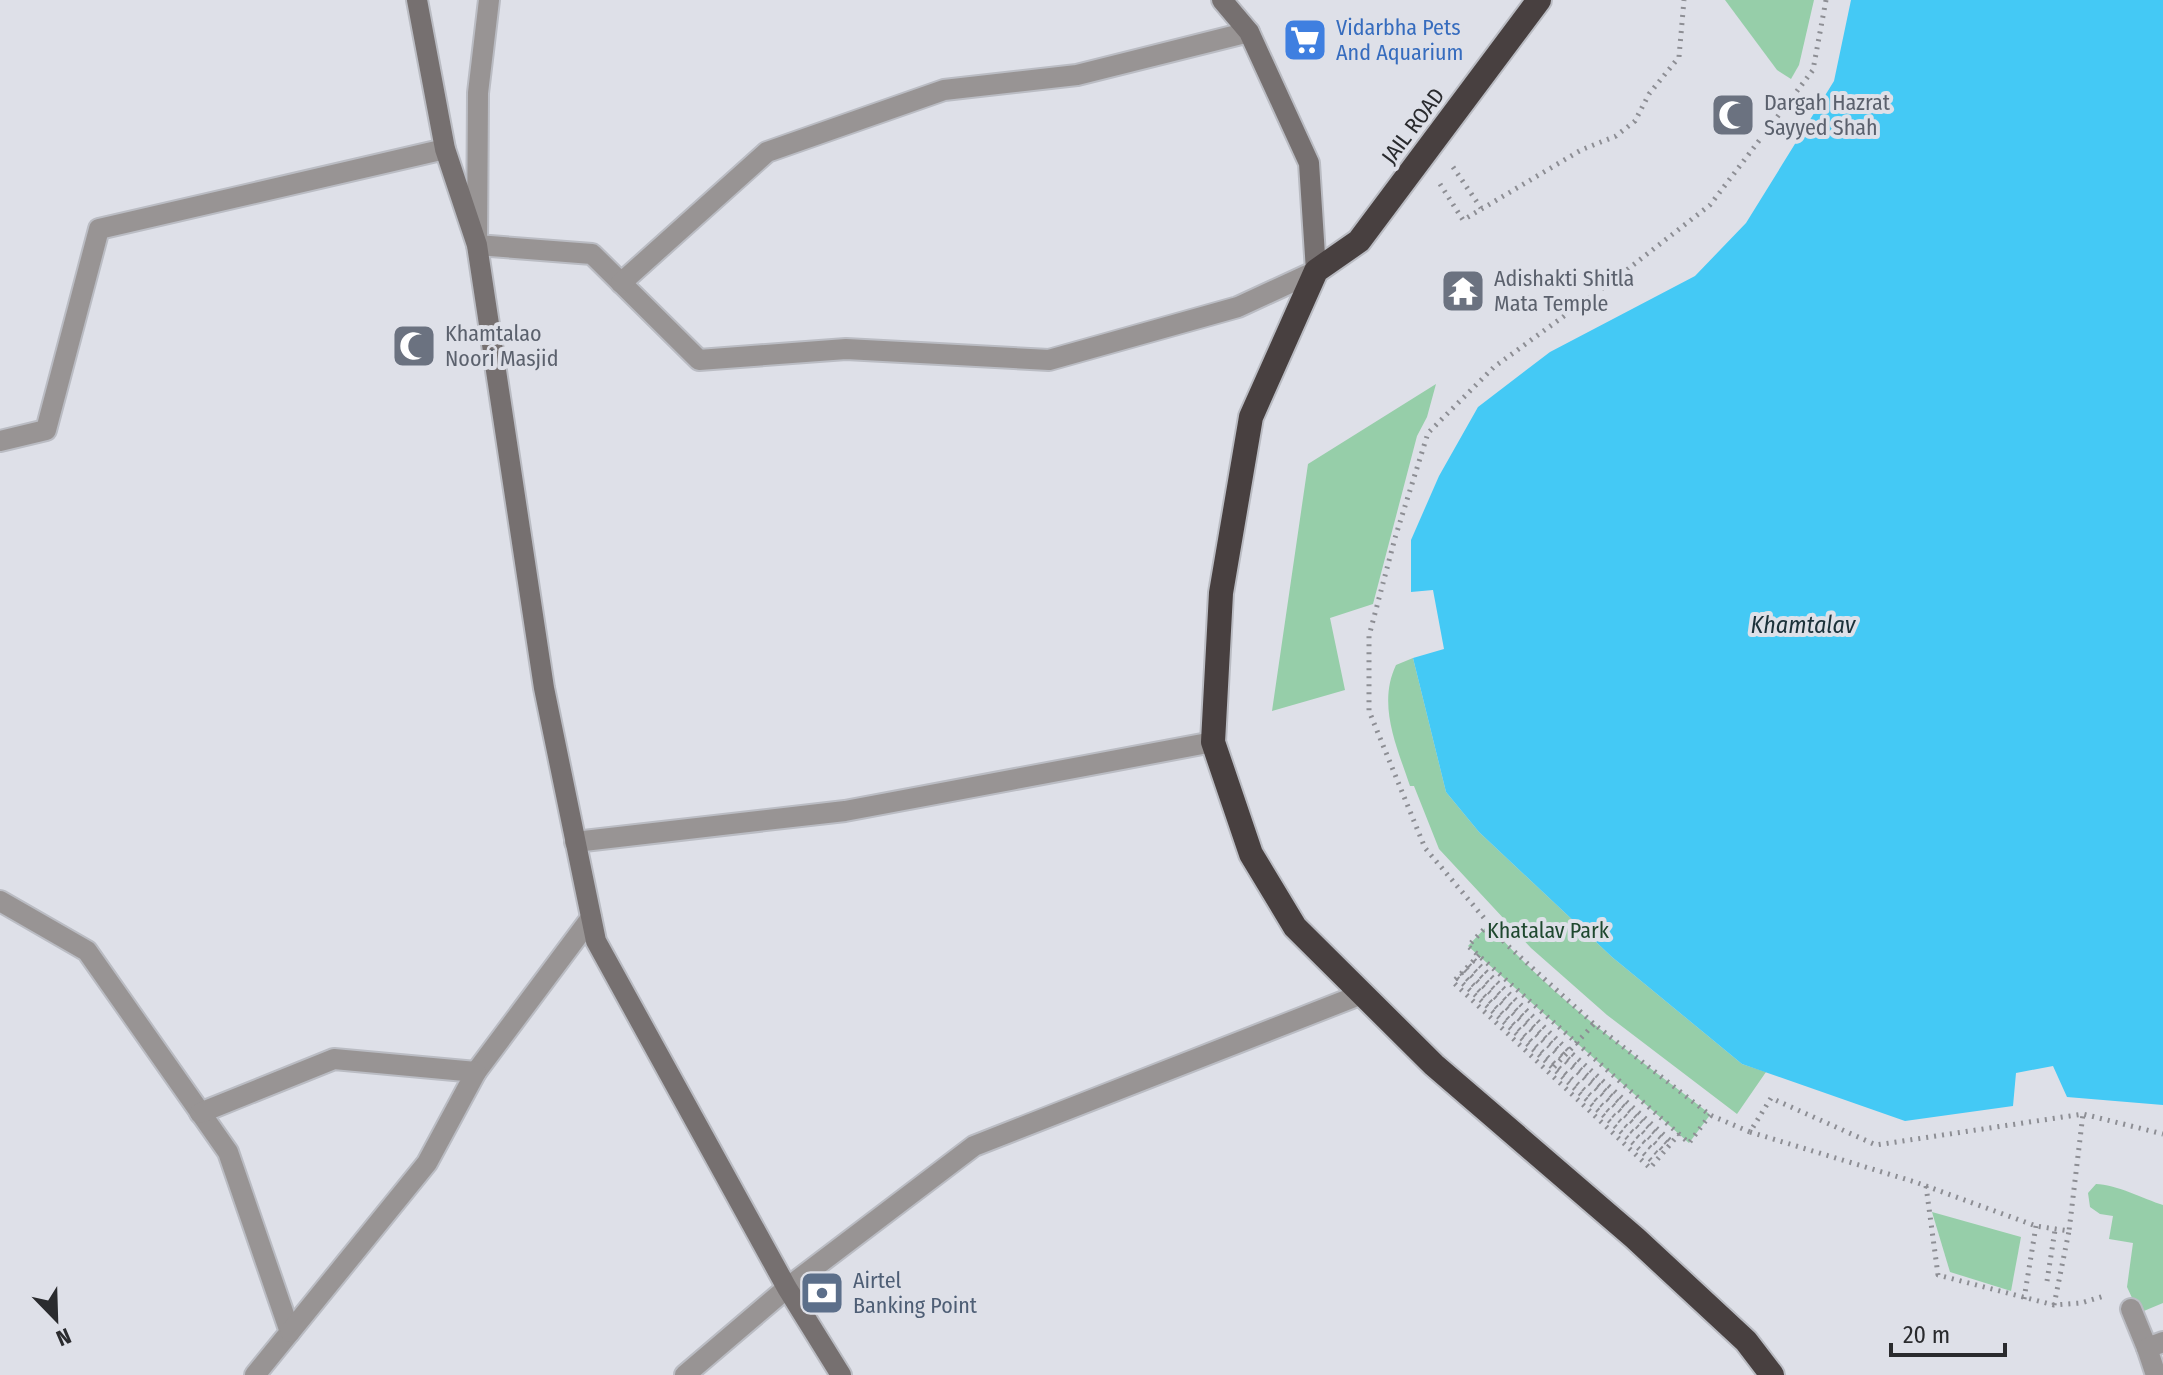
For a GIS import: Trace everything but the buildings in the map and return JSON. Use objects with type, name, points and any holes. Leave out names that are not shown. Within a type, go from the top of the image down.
[{"type":"highway","name":"JAIL ROAD","points":[[1316,271],[1359,241],[1539,0]]},
{"type":"highway","points":[[1316,271],[1251,417],[1221,593],[1213,742],[1251,854],[1295,927],[1434,1065],[1635,1238],[1746,1341],[1772,1375]]},
{"type":"street","points":[[417,0],[445,149],[477,245]]},
{"type":"street","points":[[489,0],[478,93],[477,245],[544,688],[596,941],[787,1288],[841,1375]]},
{"type":"street","points":[[477,245],[592,254],[699,360],[846,349],[1049,360],[1238,307],[1316,271],[1309,163],[1249,32],[1222,0]]},
{"type":"street","points":[[621,283],[767,152],[944,90],[1077,75],[1249,32]]},
{"type":"street","points":[[0,441],[46,430],[99,229],[445,149]]},
{"type":"street","points":[[575,842],[845,811],[1213,742]]},
{"type":"street","points":[[0,901],[87,951],[228,1152],[290,1332]]},
{"type":"street","points":[[255,1375],[427,1163],[476,1072],[591,918]]},
{"type":"street","points":[[685,1375],[787,1288],[974,1146],[1362,994]]},
{"type":"street","points":[[200,1113],[334,1059],[476,1072]]},
{"type":"street","points":[[2131,1309],[2155,1345],[2156,1375]]},
{"type":"path","points":[[1428,148],[1463,220],[1581,150],[1616,136],[1635,121],[1649,94],[1679,57],[1684,0]]},
{"type":"path","points":[[1826,0],[1813,70],[1710,205],[1494,367],[1428,433],[1369,636],[1369,711],[1425,848],[1489,924],[1506,944],[1594,1024],[1710,1115],[1750,1132],[1926,1186],[2036,1226],[2069,1231]]},
{"type":"path","points":[[1428,148],[1481,208]]},
{"type":"path","points":[[1489,924],[1468,946],[1467,967],[1453,982],[1552,1070],[1650,1168],[1679,1134]]},
{"type":"path","points":[[1467,967],[1577,1043],[1689,1143],[1710,1115]]},
{"type":"path","points":[[1467,967],[1666,1148]]},
{"type":"path","points":[[1467,967],[1666,1148]]},
{"type":"path","points":[[1467,967],[1552,1070],[1666,1148]]},
{"type":"path","points":[[1552,1070],[1594,1024]]},
{"type":"path","points":[[1750,1132],[1771,1098],[1876,1145],[2083,1114],[2163,1134]]},
{"type":"path","points":[[2054,1305],[2069,1231],[2083,1114]]},
{"type":"path","points":[[1926,1186],[1938,1275],[2054,1305],[2081,1303],[2122,1290],[2131,1309]]},
{"type":"path","points":[[2024,1299],[2036,1226]]},
{"type":"path","points":[[2047,1281],[2055,1230]]},
{"type":"green space","points":[[1725,0],[1814,0],[1799,65],[1791,79],[1777,70]]},
{"type":"green space","points":[[1436,384],[1427,417],[1417,436],[1373,604],[1330,618],[1345,690],[1272,711],[1308,464]]},
{"type":"green space","name":"Khatalav Park","points":[[1413,658],[1446,792],[1479,832],[1612,957],[1742,1064],[1766,1072],[1737,1114],[1607,1015],[1531,948],[1439,849],[1414,786],[1410,786],[1391,726],[1388,695],[1391,680],[1396,665]]},
{"type":"green space","name":"Khatalav Park","points":[[1489,924],[1565,1000],[1710,1115],[1689,1143],[1468,946]]},
{"type":"green space","points":[[2096,1184],[2121,1189],[2163,1205],[2163,1303],[2139,1313],[2127,1287],[2133,1243],[2109,1239],[2113,1216],[2100,1214],[2090,1207],[2088,1193]]},
{"type":"green space","points":[[1932,1212],[2021,1237],[2011,1291],[1950,1272]]},
{"type":"water","name":"Khamtalav","points":[[1851,0],[2163,0],[2163,1105],[2067,1097],[2053,1066],[2016,1073],[2013,1106],[1905,1121],[1742,1064],[1612,957],[1479,832],[1446,792],[1413,658],[1444,649],[1433,590],[1411,592],[1411,540],[1439,476],[1478,407],[1550,352],[1695,276],[1746,223],[1834,81]]},
{"type":"place","name":"Vidarbha Pets And Aquarium","points":[[1305,40]]},
{"type":"place","name":"Dargah Hazrat Sayyed Shah","points":[[1733,115]]},
{"type":"place","name":"Adishakti Shitla Mata Temple","points":[[1463,291]]},
{"type":"place","name":"Khamtalao Noori Masjid","points":[[414,346]]},
{"type":"place","name":"Airtel Banking Point","points":[[822,1293]]}]
